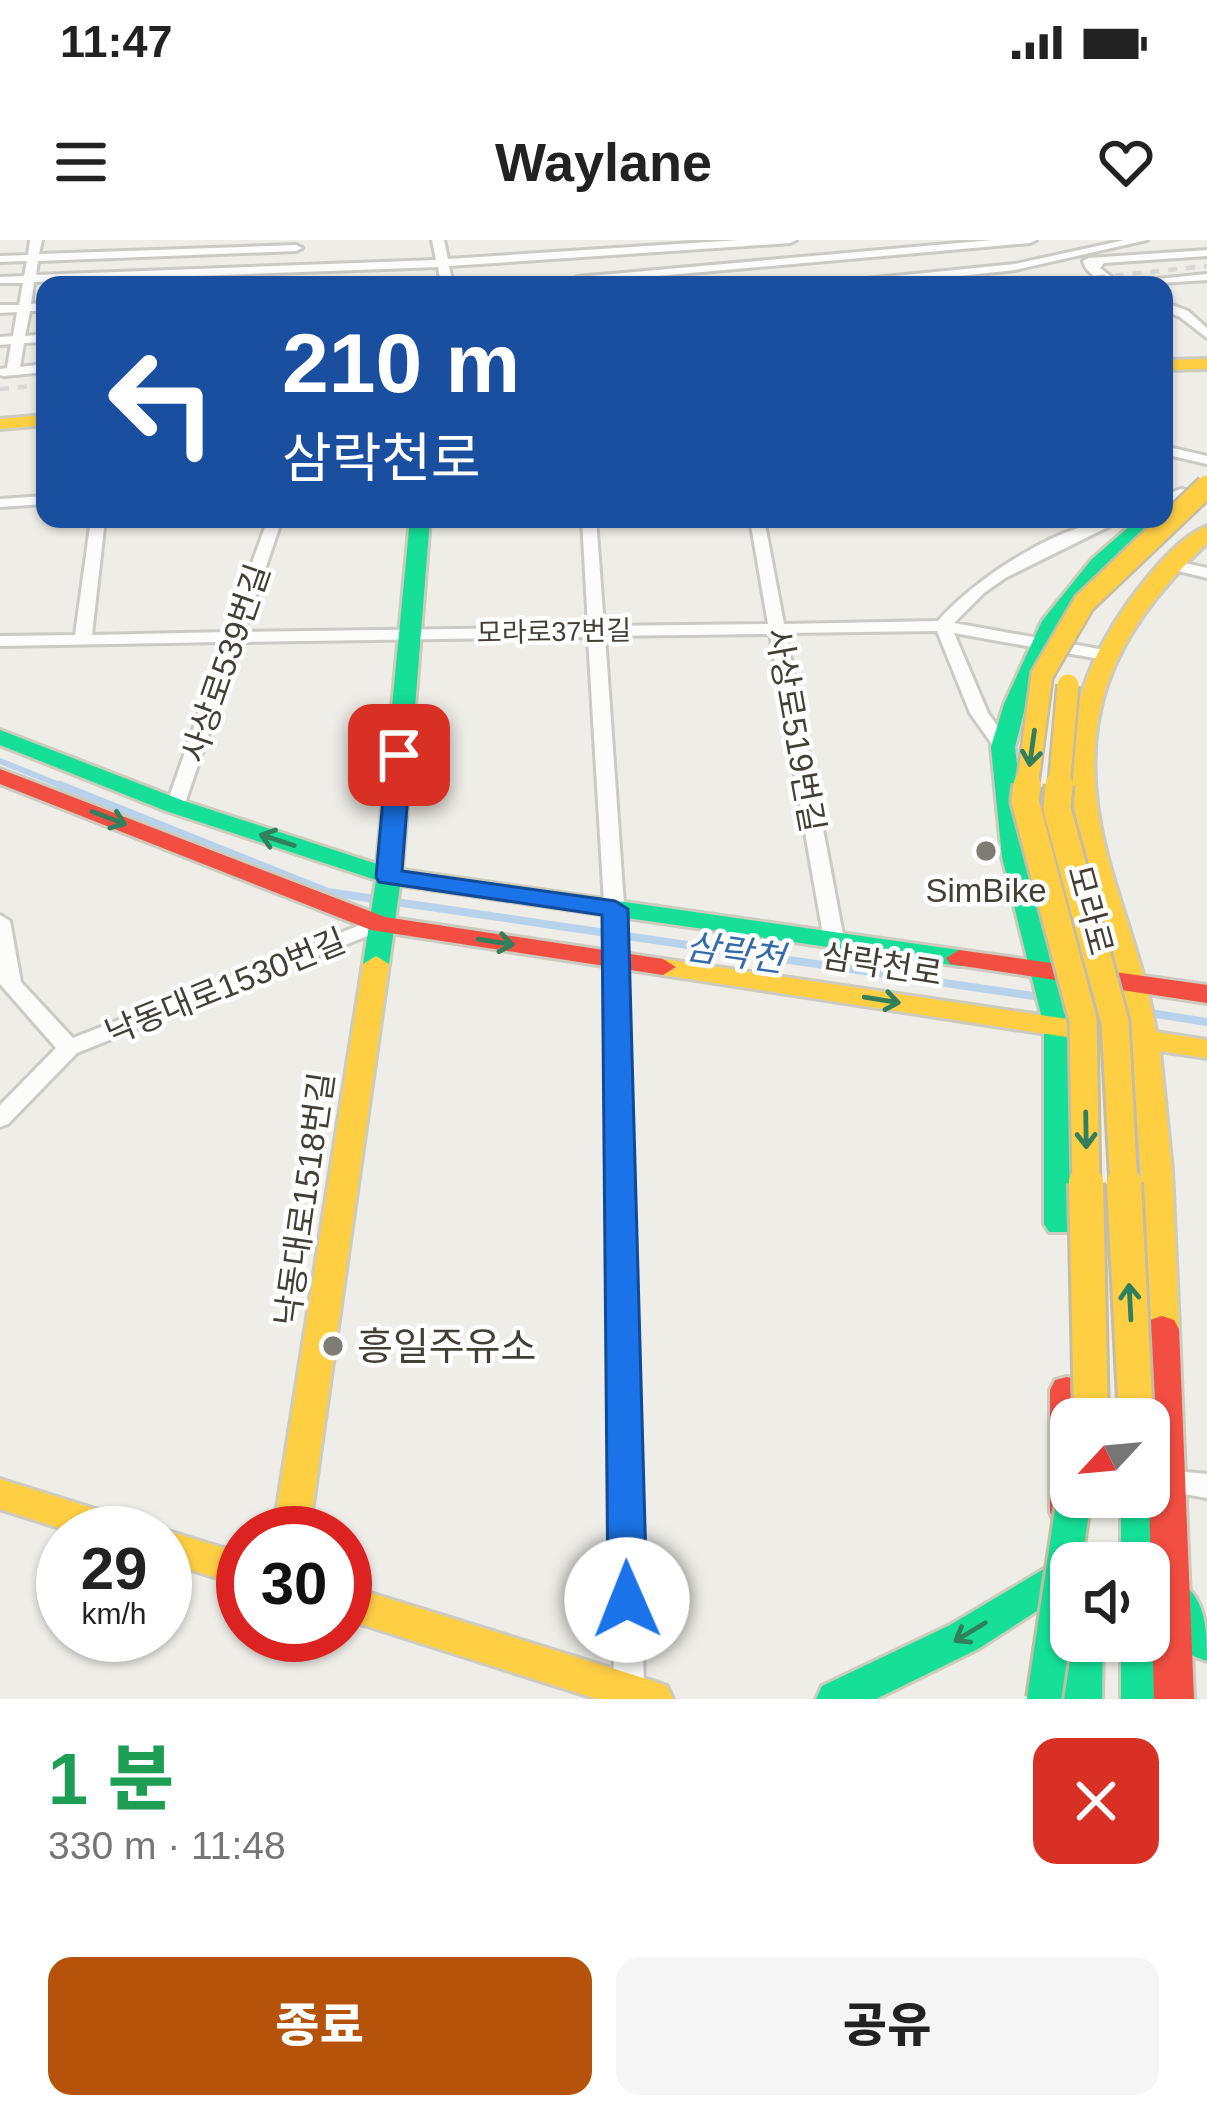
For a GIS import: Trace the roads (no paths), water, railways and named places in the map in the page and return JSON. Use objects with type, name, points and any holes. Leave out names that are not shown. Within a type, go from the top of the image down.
[{"type":"main road","points":[[1173,365],[1207,364]]},
{"type":"main road","points":[[0,424],[36,421]]},
{"type":"main road","name":"모라로","points":[[1179,496],[1207,471]]},
{"type":"main road","name":"모라로","points":[[1135,1398],[1115,1022],[1057,809],[1068,680],[1109,606],[1207,512]]},
{"type":"main road","name":"낙동대로1518번길","points":[[295,1506],[385,900],[419,528]]},
{"type":"main road","name":"모라로","points":[[1074,1542],[1053,999],[1016,857],[1004,747],[1015,704],[1041,642],[1099,563],[1118,528]]},
{"type":"main road","name":"모라로","points":[[1090,1398],[1083,1020],[1025,800],[1042,675],[1084,603],[1151,528]]},
{"type":"main road","name":"모라로","points":[[1153,1398],[1157,1234],[1139,1012],[1080,809],[1080,731],[1086,697],[1121,625],[1171,565],[1207,532]]},
{"type":"main road","name":"삼락천로","points":[[0,737],[175,806],[385,900],[616,933],[834,940],[1053,999],[1139,1012],[1207,994]]},
{"type":"main road","name":"삼락천로","points":[[0,776],[385,900],[1139,1012],[1207,1049]]},
{"type":"main road","points":[[0,1494],[38,1506]]},
{"type":"main road","points":[[1044,1699],[1071,1518]]},
{"type":"main road","points":[[836,1699],[964,1637],[1050,1585]]},
{"type":"main road","points":[[1170,1595],[1207,1644]]},
{"type":"main road","points":[[372,1610],[641,1695]]},
{"type":"main road","name":"모라로","points":[[1170,1637],[1174,1699]]},
{"type":"main road","name":"모라로","points":[[1067,1699],[1069,1662]]},
{"type":"main road","points":[[1082,1699],[1083,1662]]},
{"type":"main road","points":[[1140,1662],[1141,1699]]},
{"type":"street","points":[[9,373],[36,240]]},
{"type":"street","points":[[438,240],[445,276]]},
{"type":"street","points":[[564,240],[577,276]]},
{"type":"street","points":[[781,240],[797,267]]},
{"type":"street","points":[[102,276],[296,268],[398,270],[442,263],[491,266],[569,254],[790,240]]},
{"type":"street","points":[[920,276],[1044,261],[1141,240]]},
{"type":"street","points":[[666,276],[797,267],[1023,241],[1044,261],[1207,253]]},
{"type":"street","points":[[0,259],[296,244],[296,276]]},
{"type":"street","points":[[1104,276],[1090,266],[1121,260]]},
{"type":"street","points":[[1173,281],[1207,277]]},
{"type":"street","points":[[0,280],[36,279]]},
{"type":"street","points":[[0,309],[36,307]]},
{"type":"street","points":[[1173,310],[1207,334]]},
{"type":"street","points":[[1173,315],[1207,312]]},
{"type":"street","points":[[0,341],[36,339]]},
{"type":"street","points":[[1173,452],[1207,460]]},
{"type":"street","points":[[0,503],[36,501]]},
{"type":"street","points":[[83,639],[97,528]]},
{"type":"street","name":"사상로539번길","points":[[175,806],[272,528]]},
{"type":"street","points":[[590,528],[616,933],[641,1695]]},
{"type":"street","name":"사상로519번길","points":[[759,528],[834,940]]},
{"type":"street","points":[[1004,747],[979,713],[943,626],[962,600],[1026,559],[1106,528]]},
{"type":"street","points":[[1171,565],[1207,573]]},
{"type":"street","name":"모라로37번길","points":[[0,640],[943,626],[1105,655]]},
{"type":"street","name":"낙동대로1530번길","points":[[0,1119],[70,1048],[385,900]]},
{"type":"street","name":"낙동대로1530번길","points":[[0,921],[5,985],[70,1048]]},
{"type":"street","points":[[1170,1488],[1207,1486]]},
{"type":"waterway","name":"삼락천","points":[[0,761],[67,788]]},
{"type":"waterway","name":"삼락천","points":[[60,785],[328,892],[375,899]]},
{"type":"waterway","name":"삼락천","points":[[396,902],[1040,997]]},
{"type":"waterway","name":"삼락천","points":[[1150,1013],[1207,1022]]},
{"type":"railway","points":[[1111,276],[1207,266]]},
{"type":"railway","points":[[0,389],[36,386]]},
{"type":"place","name":"SimBike","points":[[986,851]]},
{"type":"place","name":"흥일주유소","points":[[333,1346]]}]
